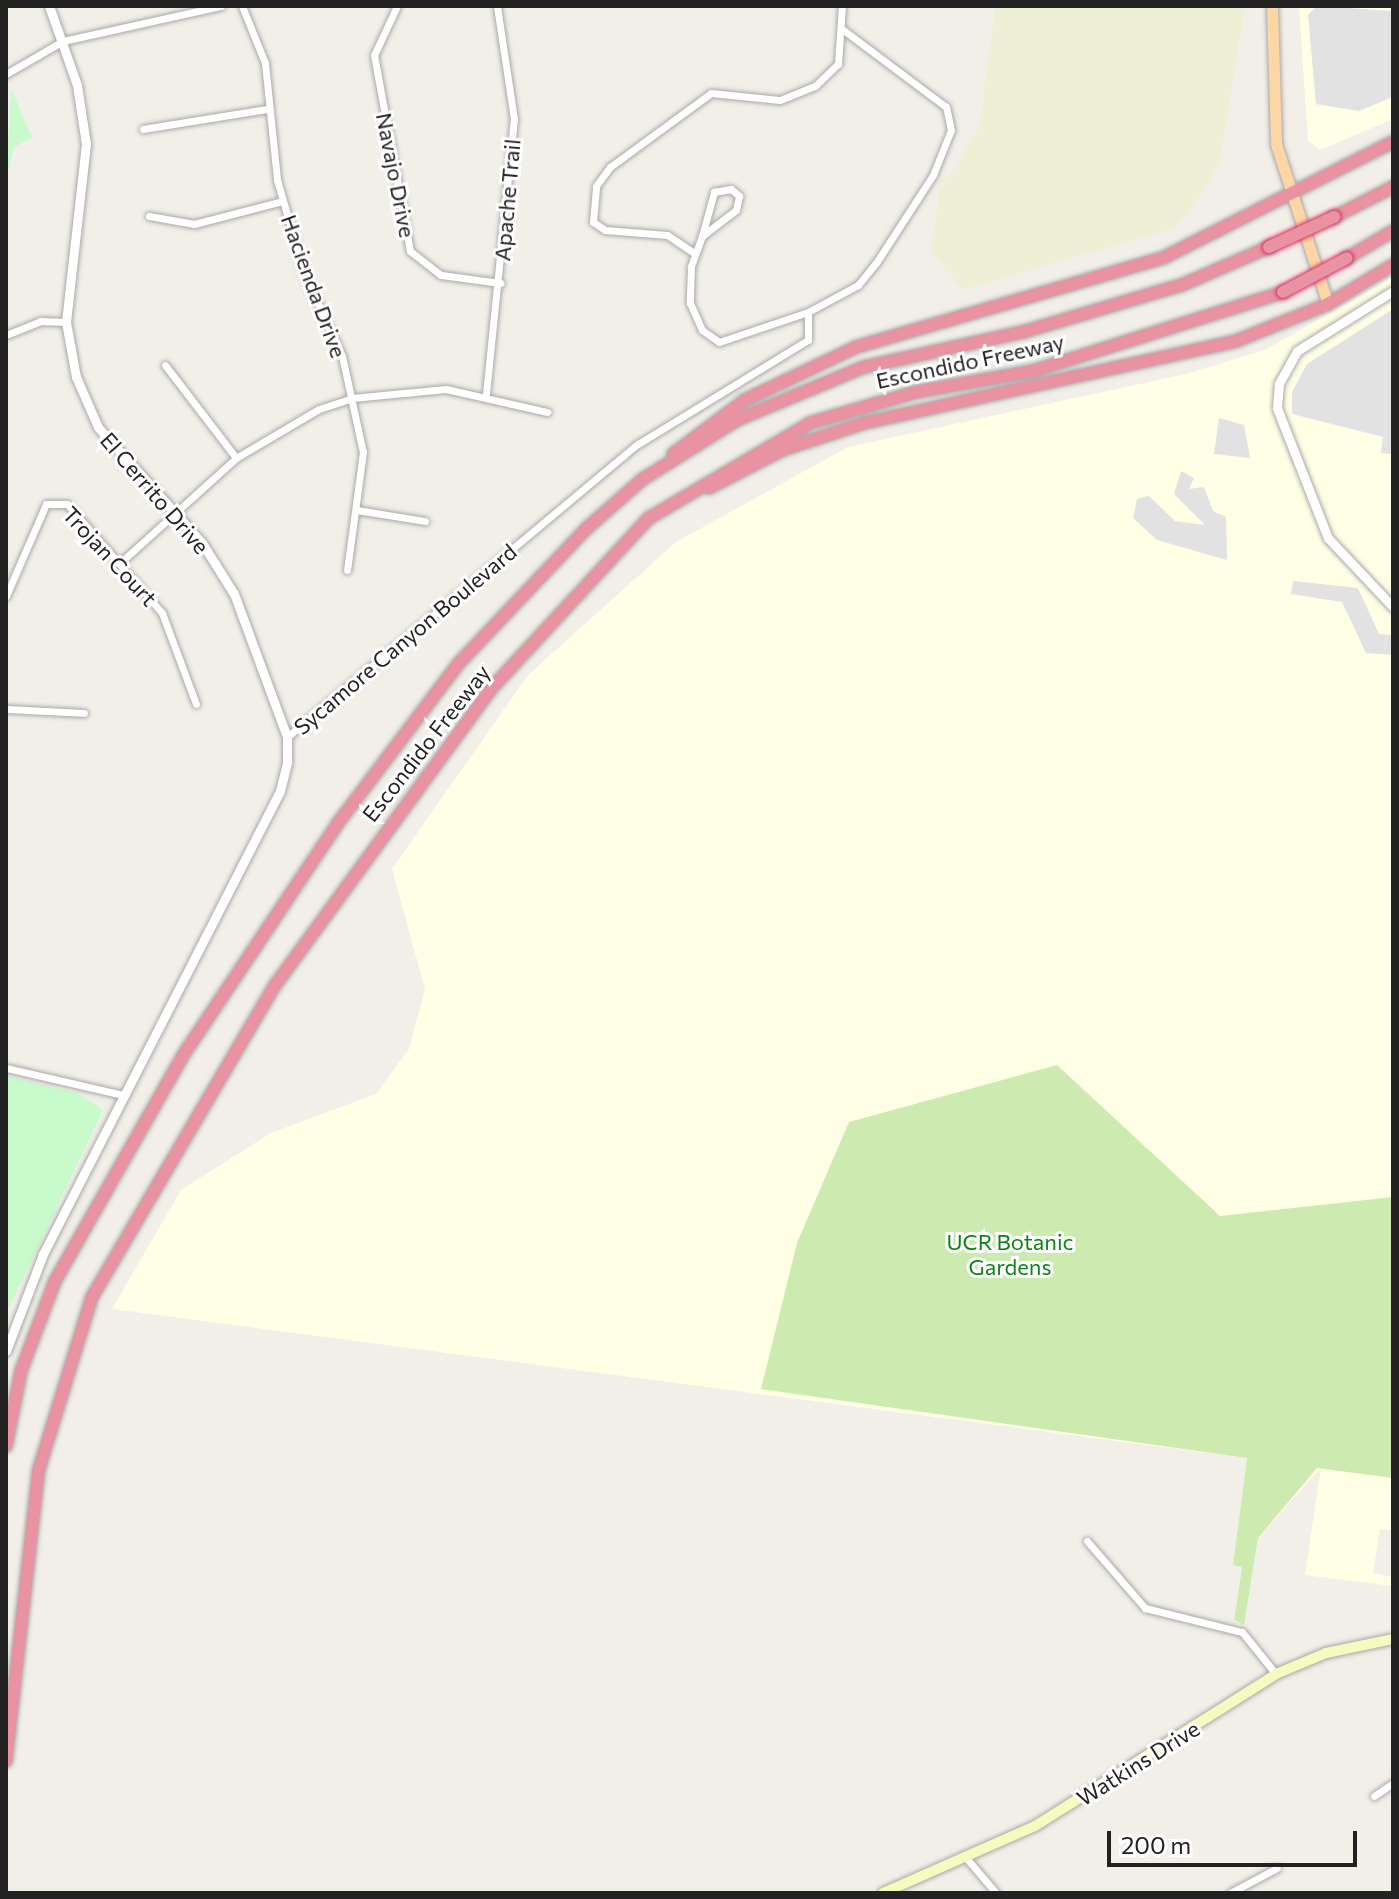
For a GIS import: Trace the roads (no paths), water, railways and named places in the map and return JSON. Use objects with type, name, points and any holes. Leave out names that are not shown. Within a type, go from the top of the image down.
[{"type":"highway","points":[[643,479],[703,427],[815,365],[876,340],[1107,279],[1393,142]]},
{"type":"highway","name":"Escondido Freeway","points":[[6,1446],[21,1371],[55,1281],[108,1179],[243,962],[459,663],[526,587],[643,479],[737,420],[864,367],[1168,289],[1269,247],[1393,187]]},
{"type":"highway","name":"Escondido Freeway","points":[[6,1773],[39,1469],[92,1297],[218,1075],[371,847],[491,689],[649,518],[810,423],[916,392],[1033,371],[1283,292],[1393,231]]},
{"type":"highway","points":[[649,518],[815,438],[1236,341],[1328,304],[1393,265]]},
{"type":"main road","points":[[1272,6],[1271,108],[1288,192],[1328,304]]},
{"type":"main road","name":"Watkins Drive","points":[[883,1893],[968,1860],[1110,1782],[1276,1674],[1326,1653],[1393,1639]]},
{"type":"street","name":"El Cerrito Drive","points":[[49,6],[63,41],[86,144],[66,322],[92,415],[234,594],[287,737]]},
{"type":"street","points":[[6,74],[63,41],[205,7],[221,6]]},
{"type":"street","name":"Hacienda Drive","points":[[242,6],[265,63],[266,109],[283,201],[352,398],[363,452],[347,570]]},
{"type":"street","name":"Navajo Drive","points":[[397,6],[374,55],[410,251],[441,275],[500,283]]},
{"type":"street","name":"Apache Trail","points":[[486,394],[500,283],[514,119],[497,6]]},
{"type":"street","points":[[694,253],[667,235],[605,230],[593,222],[596,186],[610,167],[711,93],[780,100],[815,86],[838,64],[842,6]]},
{"type":"street","points":[[702,236],[736,210],[739,196],[731,189],[714,192],[694,253],[690,303],[702,330],[719,342],[808,312],[858,285],[876,263],[933,175],[951,130],[946,107],[842,29]]},
{"type":"street","points":[[143,129],[266,109]]},
{"type":"street","points":[[149,216],[194,224],[283,201]]},
{"type":"street","points":[[1393,291],[1297,351],[1279,384],[1277,408],[1328,538],[1393,607]]},
{"type":"street","name":"Sycamore Canyon Boulevard","points":[[6,1351],[43,1254],[280,791],[287,737],[644,440],[801,345],[812,331],[808,312]]},
{"type":"street","points":[[6,335],[40,321],[66,322]]},
{"type":"street","points":[[165,365],[236,458]]},
{"type":"street","points":[[121,562],[171,512],[236,458],[285,424],[352,398],[446,389],[486,394],[547,412]]},
{"type":"street","name":"Trojan Court","points":[[6,596],[41,513],[56,500],[121,562],[162,613],[196,704]]},
{"type":"street","points":[[357,510],[425,521]]},
{"type":"street","points":[[6,709],[84,713]]},
{"type":"street","points":[[6,1068],[123,1095]]},
{"type":"street","points":[[1087,1541],[1145,1608],[1242,1632],[1276,1674]]},
{"type":"street","points":[[1374,1796],[1393,1783]]},
{"type":"street","points":[[968,1860],[996,1893]]},
{"type":"street","points":[[1230,1893],[1277,1868]]},
{"type":"park label","name":"UCR Botanic Gardens","points":[[1010,1254]]}]
